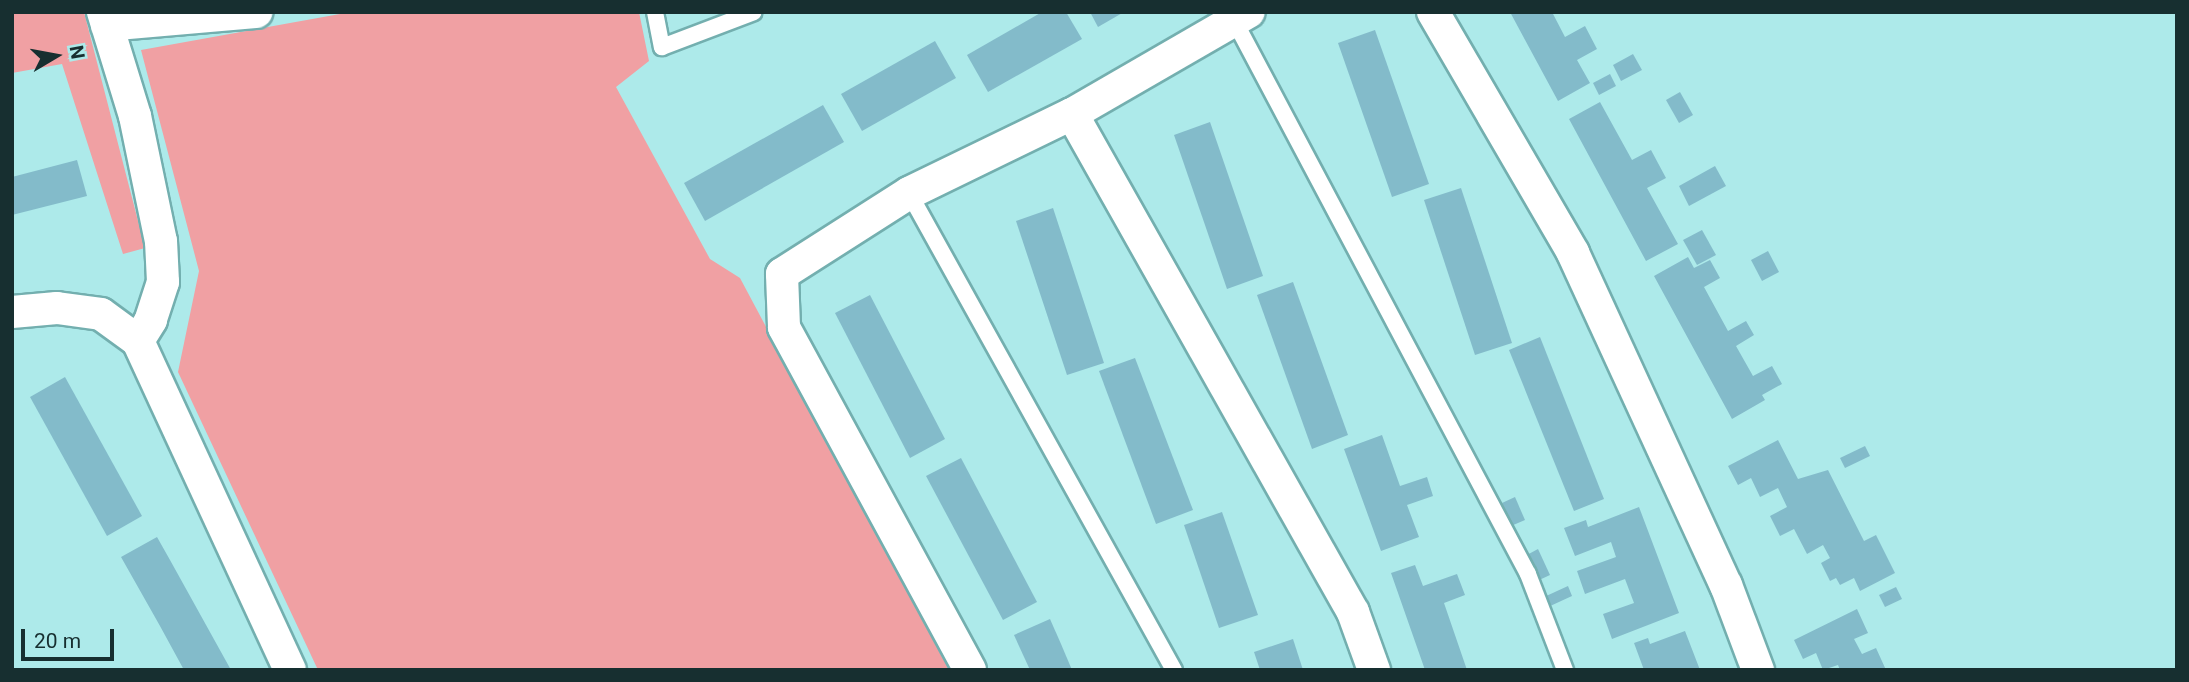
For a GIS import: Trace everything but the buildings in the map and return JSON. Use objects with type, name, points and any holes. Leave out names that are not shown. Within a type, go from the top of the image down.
[{"type":"street","points":[[138,341],[151,320],[163,282],[162,241],[135,116],[105,19],[257,12]]},
{"type":"street","points":[[1433,12],[1573,253],[1726,585],[1758,670]]},
{"type":"street","points":[[970,670],[784,327],[782,274],[909,193],[1072,114],[1242,16]]},
{"type":"street","points":[[1072,114],[1353,612],[1374,670]]},
{"type":"street","points":[[12,313],[57,307],[101,314],[138,341],[290,670]]},
{"type":"lane","points":[[655,12],[662,47],[754,12]]},
{"type":"lane","points":[[1242,16],[1528,574],[1566,670]]},
{"type":"lane","points":[[909,193],[1174,670]]},
{"type":"shaded area","points":[[12,12],[84,12],[145,248],[123,254],[62,64],[12,73]]},
{"type":"shaded area","points":[[351,12],[639,12],[649,61],[616,87],[710,259],[740,278],[949,670],[318,670],[178,372],[199,271],[141,50]]}]
